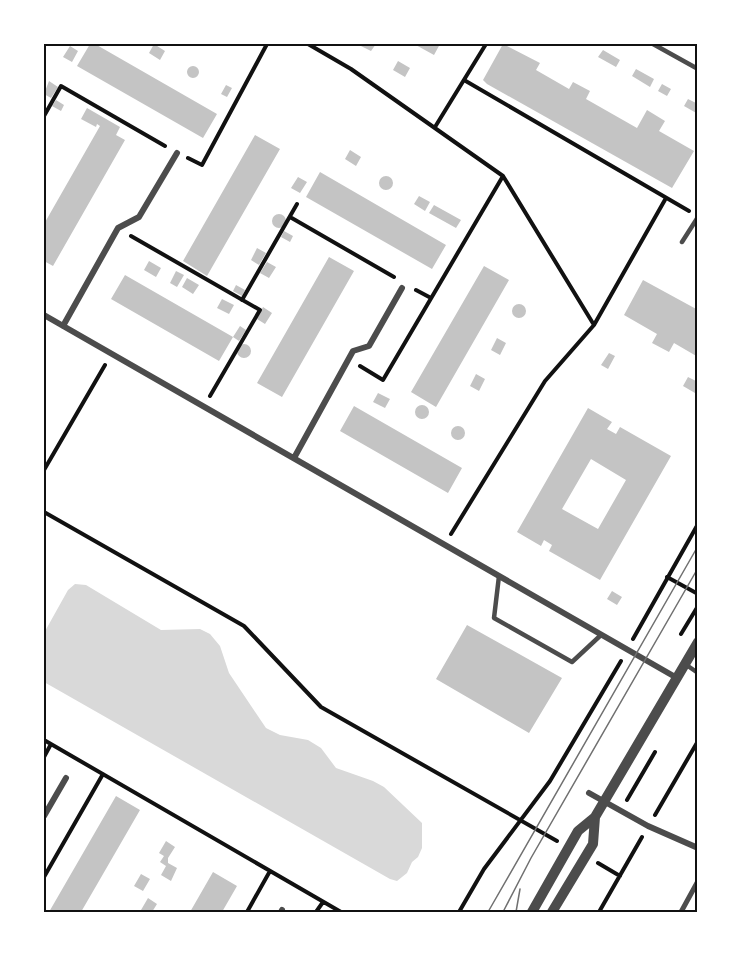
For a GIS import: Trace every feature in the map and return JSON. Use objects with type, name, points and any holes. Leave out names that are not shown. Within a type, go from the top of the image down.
[{"type":"street","points":[[63,326],[118,228],[139,217],[177,153]]},
{"type":"street","points":[[294,458],[353,351],[369,346],[402,288]]},
{"type":"street","points":[[44,315],[677,678]]},
{"type":"street","points":[[552,912],[593,844],[595,817],[603,801],[698,642]]},
{"type":"street","points":[[44,816],[66,778]]},
{"type":"street","points":[[589,793],[698,848]]},
{"type":"street","points":[[532,912],[578,831],[595,817]]},
{"type":"street","points":[[681,912],[698,881]]},
{"type":"lane","points":[[653,44],[698,69]]},
{"type":"lane","points":[[682,242],[698,217]]},
{"type":"lane","points":[[499,576],[494,618],[572,662],[601,635]]},
{"type":"lane","points":[[685,664],[698,673]]},
{"type":"path","points":[[44,116],[61,86],[202,165],[267,44]]},
{"type":"path","points":[[308,44],[351,69],[503,176],[594,325]]},
{"type":"path","points":[[435,127],[486,44]]},
{"type":"path","points":[[464,80],[698,217]]},
{"type":"path","points":[[348,360],[383,380],[503,176]]},
{"type":"path","points":[[445,545],[545,381],[594,325],[666,198]]},
{"type":"path","points":[[242,300],[297,204]]},
{"type":"path","points":[[290,216],[395,277]]},
{"type":"path","points":[[118,228],[260,310],[204,407]]},
{"type":"path","points":[[413,288],[431,298]]},
{"type":"path","points":[[44,470],[112,354]]},
{"type":"path","points":[[44,512],[244,626],[321,707],[568,847]]},
{"type":"path","points":[[459,912],[484,869],[550,781],[698,524]]},
{"type":"path","points":[[668,577],[698,594]]},
{"type":"path","points":[[44,740],[341,912]]},
{"type":"path","points":[[44,757],[51,744]]},
{"type":"path","points":[[621,811],[657,749]]},
{"type":"path","points":[[44,877],[103,774]]},
{"type":"path","points":[[585,856],[620,876]]},
{"type":"path","points":[[247,912],[270,871]]},
{"type":"path","points":[[316,912],[323,902]]},
{"type":"shaded area","points":[[75,584],[86,585],[161,630],[200,629],[210,634],[220,646],[229,673],[266,728],[280,735],[308,740],[321,748],[336,768],[384,787],[422,823],[422,848],[407,873],[397,881],[390,879],[44,682],[44,633],[68,590]]},
{"type":"building","points":[[90,44],[95,44],[217,114],[203,138],[77,66]]},
{"type":"building","points":[[154,44],[165,51],[160,60],[149,53]]},
{"type":"building","points":[[357,44],[376,44],[371,51]]},
{"type":"building","points":[[414,44],[440,44],[434,55]]},
{"type":"building","points":[[503,44],[540,63],[536,70],[569,89],[573,82],[590,91],[586,99],[637,128],[647,110],[665,121],[659,131],[694,151],[672,188],[487,84],[483,80]]},
{"type":"building","points":[[70,46],[78,51],[72,62],[63,57]]},
{"type":"building","points":[[603,50],[620,60],[616,67],[598,57]]},
{"type":"building","points":[[398,61],[410,68],[405,77],[393,70]]},
{"type":"building","points":[[195,66],[198,67],[198,77],[191,78],[188,77],[187,70],[188,67]]},
{"type":"building","points":[[636,69],[654,79],[650,87],[632,76]]},
{"type":"building","points":[[49,81],[58,87],[51,98],[44,94]]},
{"type":"building","points":[[662,84],[671,89],[667,96],[658,91]]},
{"type":"building","points":[[226,85],[232,88],[227,97],[221,94]]},
{"type":"building","points":[[688,99],[698,104],[698,114],[684,106]]},
{"type":"building","points":[[56,100],[64,105],[61,111],[52,106]]},
{"type":"building","points":[[87,108],[120,127],[116,135],[125,140],[53,266],[44,261],[44,224],[100,126],[97,124],[96,127],[81,119]]},
{"type":"building","points":[[255,135],[280,149],[207,276],[183,261]]},
{"type":"building","points":[[350,150],[361,157],[356,166],[345,159]]},
{"type":"building","points":[[320,172],[446,245],[432,269],[306,197]]},
{"type":"building","points":[[386,176],[391,178],[393,183],[391,188],[386,190],[381,188],[379,183],[381,178]]},
{"type":"building","points":[[298,177],[307,182],[300,193],[291,188]]},
{"type":"building","points":[[419,196],[430,202],[425,211],[414,204]]},
{"type":"building","points":[[434,205],[461,220],[456,228],[429,213]]},
{"type":"building","points":[[279,214],[284,216],[286,221],[284,226],[279,228],[274,226],[272,221],[274,216]]},
{"type":"building","points":[[284,231],[293,236],[290,242],[281,237]]},
{"type":"building","points":[[257,248],[266,253],[259,265],[251,260]]},
{"type":"building","points":[[329,257],[354,271],[282,397],[257,383]]},
{"type":"building","points":[[149,261],[161,268],[156,277],[144,270]]},
{"type":"building","points":[[267,262],[276,267],[269,278],[260,273]]},
{"type":"building","points":[[484,266],[509,280],[436,407],[411,392]]},
{"type":"building","points":[[176,271],[184,275],[177,287],[170,283]]},
{"type":"building","points":[[125,275],[233,337],[219,361],[111,299]]},
{"type":"building","points":[[187,278],[199,285],[193,294],[182,287]]},
{"type":"building","points":[[643,280],[698,310],[698,357],[674,343],[669,352],[652,343],[657,334],[624,315]]},
{"type":"building","points":[[236,285],[245,290],[242,296],[233,291]]},
{"type":"building","points":[[222,299],[234,305],[229,314],[217,308]]},
{"type":"building","points":[[519,304],[524,306],[526,311],[524,316],[519,318],[514,316],[512,311],[514,306]]},
{"type":"building","points":[[263,307],[272,313],[265,324],[257,319]]},
{"type":"building","points":[[240,326],[246,330],[239,341],[233,337]]},
{"type":"building","points":[[497,338],[506,343],[500,355],[491,350]]},
{"type":"building","points":[[244,344],[249,346],[251,351],[249,356],[244,358],[239,356],[237,351],[239,346]]},
{"type":"building","points":[[609,353],[615,356],[608,369],[601,365]]},
{"type":"building","points":[[476,374],[485,379],[479,391],[470,386]]},
{"type":"building","points":[[688,377],[698,382],[695,393],[683,386]]},
{"type":"building","points":[[378,393],[390,399],[385,408],[373,402]]},
{"type":"building","points":[[422,405],[427,407],[429,412],[427,417],[422,419],[417,417],[415,412],[417,407]]},
{"type":"building","points":[[354,406],[462,468],[448,493],[340,431]]},
{"type":"building","points":[[588,408],[612,422],[607,429],[616,434],[620,427],[671,456],[600,580],[549,551],[552,545],[544,540],[541,546],[517,532]],"holes":[[[591,459],[626,480],[598,529],[562,509]]]},
{"type":"building","points":[[458,426],[463,428],[465,433],[463,438],[458,440],[453,438],[451,433],[453,428]]},
{"type":"building","points":[[612,591],[622,597],[617,605],[607,599]]},
{"type":"building","points":[[467,625],[562,678],[529,733],[436,679]]},
{"type":"building","points":[[116,796],[140,810],[99,881],[81,912],[49,912]]},
{"type":"building","points":[[166,841],[175,847],[168,858],[168,863],[177,868],[171,881],[161,875],[166,866],[160,862],[164,856],[159,853]]},
{"type":"building","points":[[213,872],[237,886],[222,912],[190,912]]},
{"type":"building","points":[[141,874],[150,879],[143,891],[134,886]]},
{"type":"building","points":[[148,898],[157,904],[152,912],[141,910]]},
{"type":"tram line","points":[[488,912],[698,546]]},
{"type":"tram line","points":[[503,912],[531,858],[698,568]]},
{"type":"tram line","points":[[516,912],[520,889]]}]
